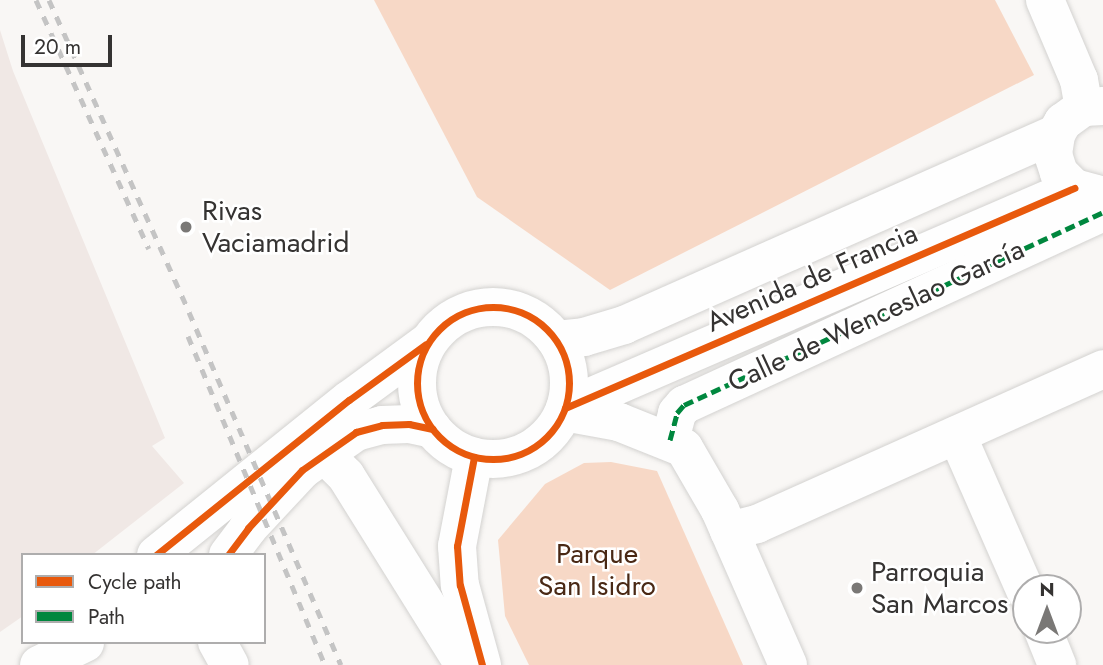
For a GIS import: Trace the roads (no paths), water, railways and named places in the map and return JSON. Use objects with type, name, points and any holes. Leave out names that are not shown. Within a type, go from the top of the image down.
[{"type":"street","points":[[1045,0],[1079,80],[1094,107]]},
{"type":"street","name":"Avenida de Francia","points":[[1089,191],[1059,173],[1053,154],[1056,134],[1072,113],[1094,107]]},
{"type":"street","name":"Avenida de Francia","points":[[556,340],[584,337],[624,325],[1056,134]]},
{"type":"street","name":"Avenida de Francia","points":[[565,410],[1089,191]]},
{"type":"street","name":"Calle de Wenceslao García","points":[[670,440],[677,413],[684,405],[1103,212]]},
{"type":"street","points":[[158,553],[349,400],[429,342],[453,318],[477,309],[495,307],[526,315],[540,323],[556,340],[569,373],[565,410],[551,432],[533,448],[499,459],[474,457],[448,445],[432,429],[421,409],[416,386],[419,363],[429,342]]},
{"type":"street","points":[[729,531],[757,524],[1103,369]]},
{"type":"street","points":[[565,410],[619,422],[670,440],[684,448],[729,531],[788,665]]},
{"type":"street","points":[[229,553],[286,486],[324,454],[356,432],[382,425],[409,424],[432,429]]},
{"type":"street","points":[[957,435],[1018,574]]},
{"type":"street","points":[[324,454],[346,476],[464,665]]},
{"type":"street","points":[[474,457],[457,546],[460,584],[482,665]]},
{"type":"street","points":[[39,665],[83,644]]},
{"type":"street","points":[[85,644],[89,665]]},
{"type":"street","points":[[212,665],[217,644]]},
{"type":"street","points":[[218,644],[230,665]]},
{"type":"street","points":[[1049,644],[1057,665]]},
{"type":"railway","points":[[36,0],[149,249]]},
{"type":"railway","points":[[49,0],[189,312],[341,665]]},
{"type":"railway","points":[[188,336],[325,665]]},
{"type":"place","name":"Rivas Vaciamadrid","points":[[186,227]]},
{"type":"place","name":"Parroquia San Marcos","points":[[857,588]]},
{"type":"park label","name":"Parque San Isidro","points":[[597,570]]}]
